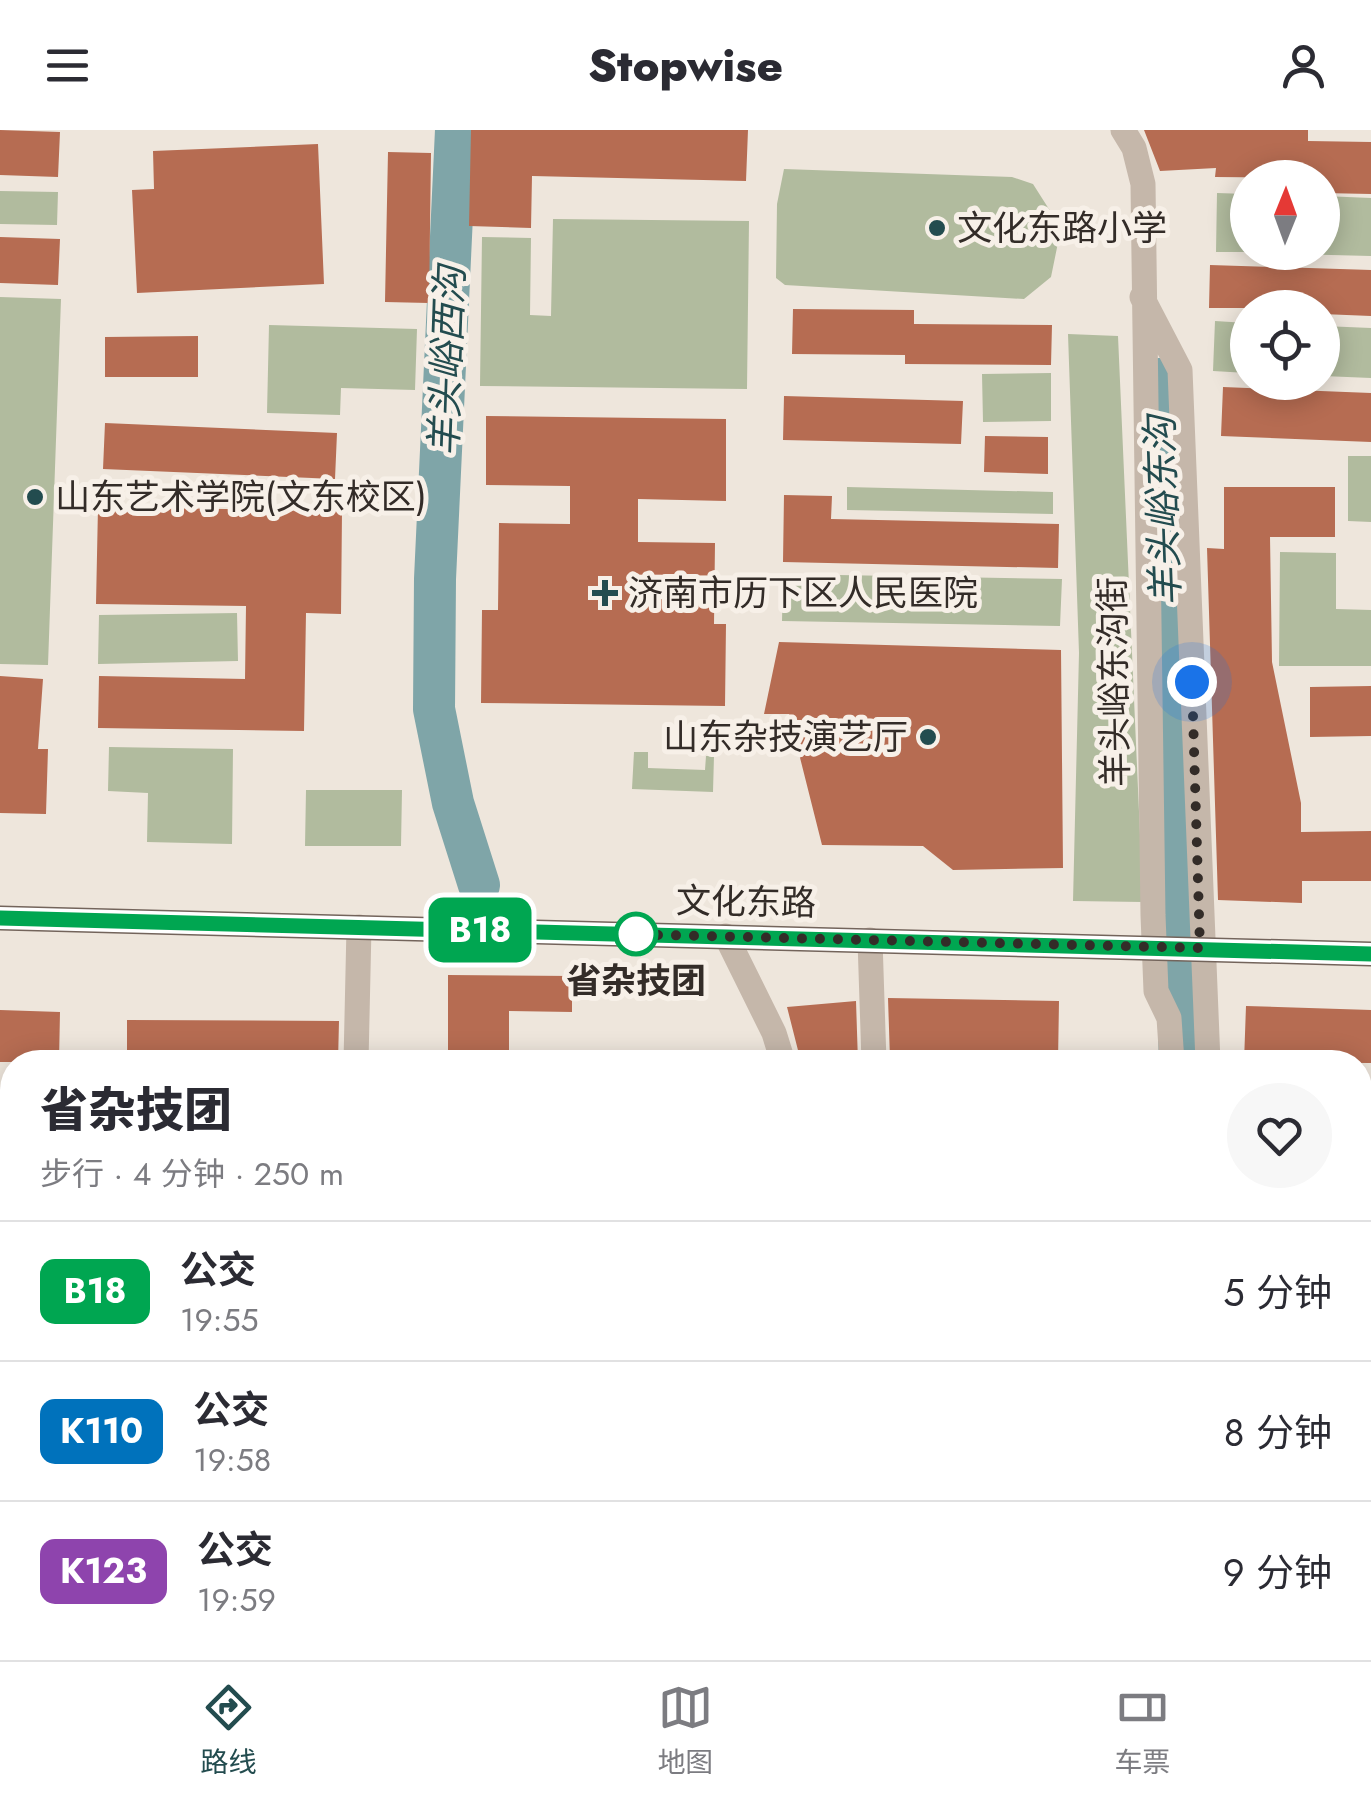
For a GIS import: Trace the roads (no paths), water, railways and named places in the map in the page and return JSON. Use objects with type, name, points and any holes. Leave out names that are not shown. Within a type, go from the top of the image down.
[{"type":"main road","name":"文化东路","points":[[0,918],[1371,954]]},
{"type":"street","name":"羊头峪东沟街","points":[[1123,130],[1134,148],[1143,184],[1154,947],[1156,991],[1168,1018],[1171,1050]]},
{"type":"street","name":"羊头峪东沟街","points":[[1142,297],[1180,370],[1200,948],[1207,1050]]},
{"type":"street","points":[[356,1050],[359,927]]},
{"type":"street","points":[[726,936],[779,1050]]},
{"type":"street","points":[[870,940],[874,1050]]},
{"type":"waterway","name":"羊头峪西沟","points":[[456,130],[435,579],[434,709],[453,803],[479,885]]},
{"type":"waterway","name":"羊头峪东沟","points":[[1159,379],[1180,1050]]},
{"type":"place","name":"文化东路小学","points":[[937,228]]},
{"type":"place","name":"山东艺术学院(文东校区)","points":[[35,497]]},
{"type":"place","name":"济南市历下区人民医院","points":[[605,593]]},
{"type":"place","name":"山东杂技演艺厅","points":[[928,737]]},
{"type":"place","name":"省杂技团","points":[[636,934]]}]
